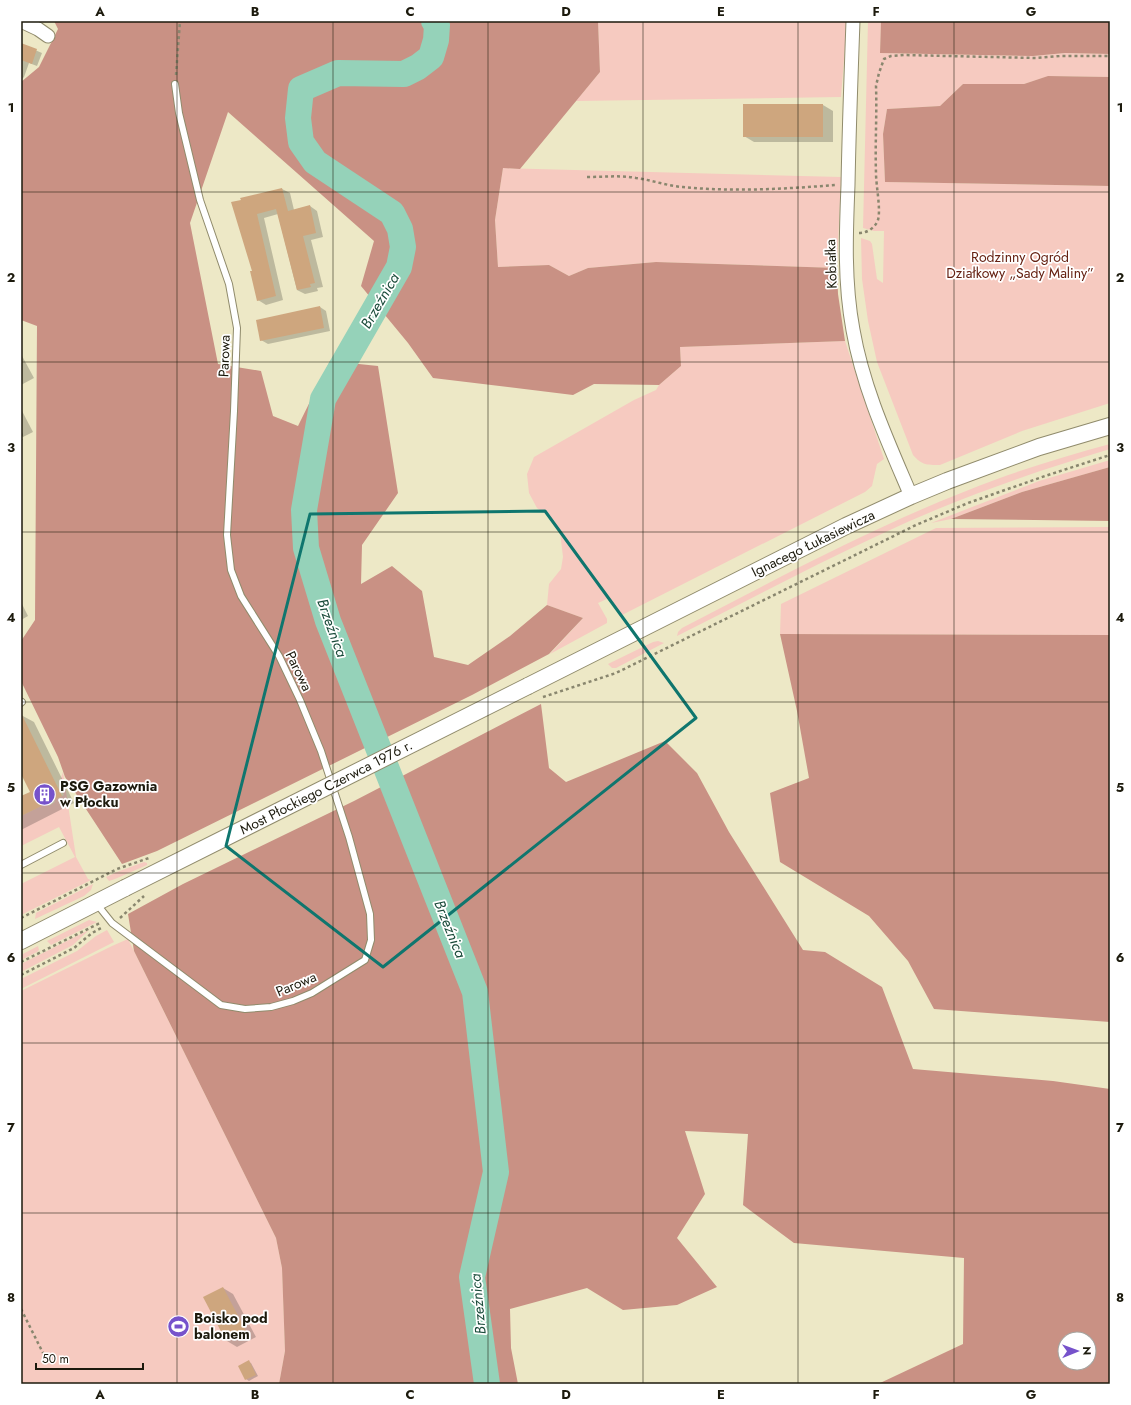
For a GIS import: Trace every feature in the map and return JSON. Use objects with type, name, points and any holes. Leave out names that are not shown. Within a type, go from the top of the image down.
[{"type":"street","points":[[21,21],[38,28],[48,36]]},
{"type":"street","name":"Kobiałka","points":[[853,21],[846,233],[846,273],[849,307],[858,356],[876,411],[911,496]]},
{"type":"street","name":"Ignacego Łukasiewicza","points":[[528,686],[846,526],[911,496],[954,478],[1039,447],[1110,426]]},
{"type":"street","name":"Most Płockiego Czerwca 1976 r.","points":[[96,903],[528,686]]},
{"type":"street","points":[[21,941],[96,903]]},
{"type":"lane","name":"Parowa","points":[[96,903],[112,923],[221,1005],[245,1009],[271,1006],[293,1001],[312,993],[365,960],[371,940],[370,914],[368,906],[349,837],[321,751],[300,700],[279,656],[242,596],[231,570],[227,535],[237,328],[229,284],[200,200],[179,113],[175,84]]},
{"type":"lane","points":[[21,865],[63,844]]},
{"type":"path","points":[[175,84],[180,21]]},
{"type":"path","points":[[846,233],[864,233],[874,227],[878,220],[876,174],[876,86],[884,59],[891,56],[904,55],[1036,58],[1061,56],[1110,56]]},
{"type":"path","points":[[587,177],[613,176],[636,178],[676,186],[710,189],[768,189],[848,184]]},
{"type":"path","points":[[21,433],[21,440]]},
{"type":"path","points":[[542,697],[616,673],[910,528],[942,514],[1038,478],[1110,455]]},
{"type":"path","points":[[21,918],[117,870],[153,856]]},
{"type":"path","points":[[122,917],[147,894]]},
{"type":"path","points":[[21,962],[101,922],[112,923]]},
{"type":"path","points":[[21,975],[74,948],[92,934],[112,923]]},
{"type":"path","points":[[21,1311],[43,1353]]},
{"type":"highlighted area","points":[[545,511],[696,718],[383,967],[226,846],[310,514]]},
{"type":"green space","points":[[598,21],[847,21],[841,97],[576,101],[600,72]]},
{"type":"green space","name":"Rodzinny Ogród Działkowy „Sady Maliny”","points":[[868,21],[881,21],[880,53],[1033,56],[1065,53],[1110,54],[1110,77],[1049,76],[1024,84],[963,84],[940,106],[887,109],[883,134],[885,182],[1110,186],[1110,403],[1022,431],[940,465],[925,464],[913,455],[877,362],[868,321],[862,279],[861,238],[870,241],[872,244],[877,279],[883,283],[884,231],[874,231],[863,228]]},
{"type":"green space","points":[[503,168],[841,177],[837,268],[656,262],[588,268],[569,276],[549,265],[498,267],[495,220]]},
{"type":"green space","points":[[845,341],[884,459],[877,464],[872,486],[865,492],[620,616],[609,598],[598,603],[607,619],[607,623],[550,654],[583,618],[547,605],[549,584],[561,569],[563,557],[560,532],[554,520],[537,508],[529,493],[527,474],[534,457],[634,400],[656,390],[659,385],[681,366],[680,347]]},
{"type":"green space","points":[[1110,444],[1110,449],[991,488],[932,511],[825,561],[677,636],[678,632],[682,628],[760,587],[878,529],[959,494],[1014,473]]},
{"type":"green space","points":[[1110,460],[1110,467],[1022,492],[951,519],[931,523],[1039,481]]},
{"type":"green space","points":[[1110,527],[1110,635],[780,634],[781,604],[936,528]]},
{"type":"green space","points":[[658,641],[664,643],[616,668],[612,668],[608,664],[653,642]]},
{"type":"green space","points":[[63,772],[76,857],[88,879],[91,880],[21,915],[21,884],[75,857],[59,827],[21,846],[21,816],[47,803],[49,806],[55,802],[54,800],[64,795],[59,784]]},
{"type":"green space","points":[[144,862],[147,863],[147,865],[115,879],[109,881],[106,877],[117,872]]},
{"type":"green space","points":[[93,884],[91,890],[84,896],[35,919],[36,913]]},
{"type":"green space","points":[[89,920],[97,922],[51,945],[47,941]]},
{"type":"green space","points":[[89,930],[73,945],[21,972],[21,964]]},
{"type":"green space","points":[[107,930],[114,942],[21,989],[21,979],[77,951],[96,936]]},
{"type":"green space","points":[[128,939],[276,1238],[282,1268],[285,1351],[279,1384],[21,1384],[21,991]]},
{"type":"green space","points":[[38,946],[39,950],[37,952],[21,960],[21,955]]},
{"type":"shaded area","points":[[54,21],[598,21],[600,72],[520,169],[503,168],[495,220],[498,267],[549,265],[569,276],[588,268],[656,262],[837,268],[838,294],[845,341],[680,347],[681,366],[659,385],[594,384],[573,395],[433,378],[408,343],[361,286],[374,241],[228,112],[190,223],[218,364],[261,371],[273,416],[298,426],[330,361],[378,366],[398,493],[362,545],[361,584],[392,566],[422,591],[434,657],[468,665],[510,636],[547,605],[583,618],[549,654],[472,695],[157,851],[122,864],[65,777],[58,757],[21,681],[21,641],[35,620],[37,326],[21,320],[21,82],[39,67],[58,29]]},
{"type":"shaded area","points":[[881,21],[1110,21],[1110,54],[1065,53],[1033,56],[880,53]]},
{"type":"shaded area","points":[[1048,76],[1110,77],[1110,186],[885,182],[883,134],[887,109],[940,106],[963,84],[1024,84]]},
{"type":"shaded area","points":[[1110,467],[1110,521],[951,519],[1022,492]]},
{"type":"shaded area","points":[[780,634],[1110,635],[1110,1022],[934,1009],[908,961],[869,916],[780,862],[770,793],[809,778],[797,711]]},
{"type":"shaded area","points":[[541,704],[549,768],[566,782],[665,741],[697,773],[729,832],[803,950],[825,952],[882,987],[913,1069],[1053,1081],[1110,1089],[1110,1384],[878,1384],[963,1344],[964,1258],[794,1243],[743,1205],[748,1134],[685,1131],[705,1194],[677,1238],[717,1287],[677,1305],[623,1310],[587,1288],[510,1309],[511,1348],[518,1384],[279,1384],[285,1351],[282,1268],[276,1238],[134,951],[128,914],[183,884],[354,801]]},
{"type":"building","points":[[21,43],[37,49],[32,64],[21,60]]},
{"type":"building","points":[[743,104],[823,104],[823,137],[743,137]]},
{"type":"building","points":[[282,188],[288,211],[310,205],[316,233],[303,236],[315,283],[310,284],[311,287],[297,290],[276,209],[257,214],[276,296],[257,301],[250,271],[252,271],[231,202],[241,200],[240,198]]},
{"type":"building","points":[[320,306],[324,328],[260,341],[256,320]]},
{"type":"building","points":[[21,713],[62,796],[21,816],[21,796],[30,792],[21,774]]},
{"type":"building","points":[[223,1287],[246,1331],[226,1341],[203,1297]]},
{"type":"building","points":[[249,1360],[256,1375],[245,1380],[238,1366]]},
{"type":"waterway","name":"Brzeźnica","points":[[434,21],[437,25],[436,40],[431,57],[418,67],[404,74],[338,73],[301,89],[298,118],[301,142],[315,162],[392,213],[400,229],[403,247],[399,267],[323,399],[304,510],[306,548],[328,621],[475,992],[496,1172],[472,1277],[487,1384]]},
{"type":"place","name":"PSG Gazownia w Płocku","points":[[44,794]]},
{"type":"place","name":"Boisko pod balonem","points":[[178,1326]]}]
